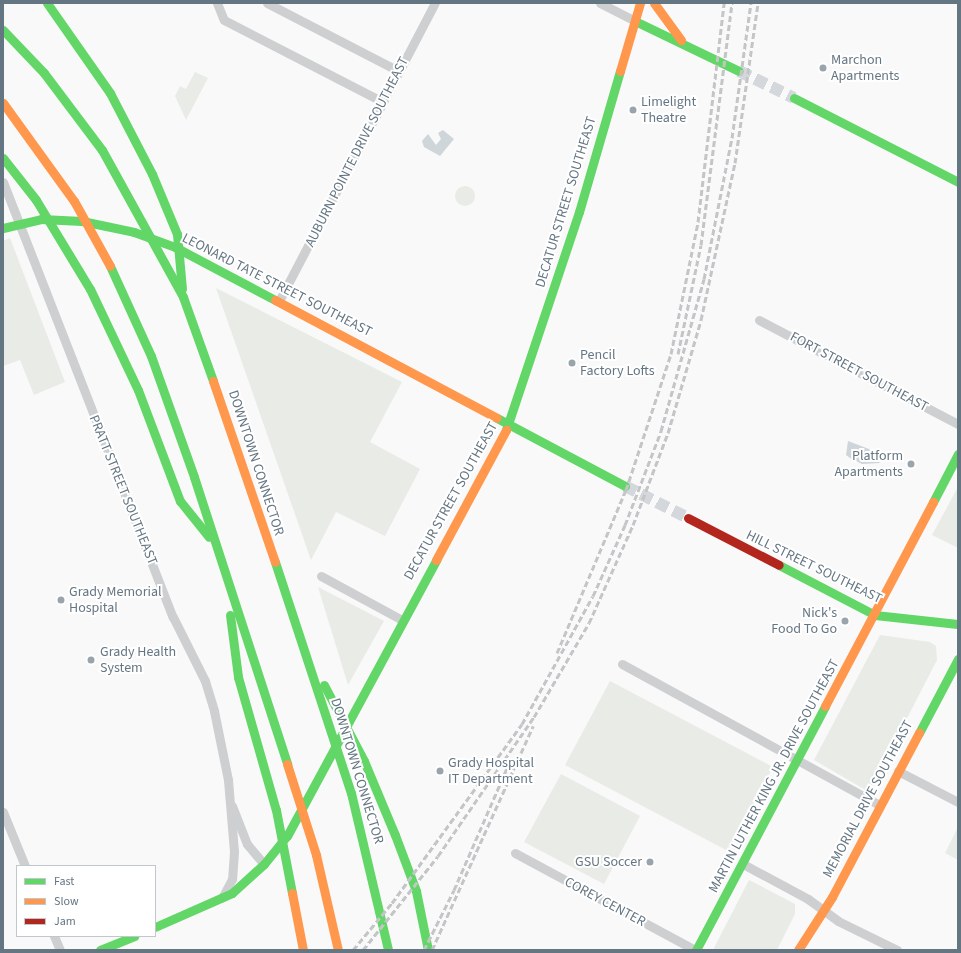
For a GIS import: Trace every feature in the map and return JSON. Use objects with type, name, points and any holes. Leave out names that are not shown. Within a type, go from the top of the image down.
[{"type":"main road","points":[[47,3],[86,54],[116,103],[175,228],[183,297]]},
{"type":"main road","name":"DECATUR STREET SOUTHEAST","points":[[156,927],[222,898],[264,864],[300,815],[402,620],[510,423],[579,212],[640,3]]},
{"type":"main road","points":[[654,3],[686,46]]},
{"type":"main road","points":[[635,21],[739,71]]},
{"type":"main road","name":"DOWNTOWN CONNECTOR","points":[[3,30],[24,50],[74,111],[138,212],[183,297],[300,636],[351,793],[388,950]]},
{"type":"main road","points":[[794,98],[957,179]]},
{"type":"main road","points":[[3,103],[74,201],[101,247],[151,356],[316,855],[338,950]]},
{"type":"main road","points":[[3,158],[36,200],[66,246],[120,350],[180,501],[214,544]]},
{"type":"main road","name":"LEONARD TATE STREET SOUTHEAST","points":[[3,228],[18,222],[74,220],[134,232],[175,247],[510,423]]},
{"type":"main road","points":[[510,423],[624,486]]},
{"type":"main road","name":"MARTIN LUTHER KING JR. DRIVE SOUTHEAST","points":[[696,950],[875,615],[958,454]]},
{"type":"main road","name":"HILL STREET SOUTHEAST","points":[[688,518],[875,615],[958,624]]},
{"type":"main road","points":[[225,578],[238,677],[276,810],[303,950]]},
{"type":"main road","points":[[300,636],[364,761],[395,835],[416,891],[428,950]]},
{"type":"main road","name":"MEMORIAL DRIVE SOUTHEAST","points":[[798,950],[823,910],[958,659]]},
{"type":"main road","points":[[100,950],[132,937]]},
{"type":"street","points":[[217,3],[219,14],[226,21],[383,102]]},
{"type":"street","points":[[267,3],[399,71]]},
{"type":"street","name":"AUBURN POINTE DRIVE SOUTHEAST","points":[[279,301],[435,3]]},
{"type":"street","points":[[600,3],[635,21]]},
{"type":"street","name":"PRATT STREET SOUTHEAST","points":[[3,182],[173,617],[205,681],[222,740],[229,797],[234,870],[222,898]]},
{"type":"street","name":"FORT STREET SOUTHEAST","points":[[760,320],[958,424]]},
{"type":"street","points":[[321,576],[402,620]]},
{"type":"street","points":[[622,664],[880,805]]},
{"type":"street","points":[[898,771],[958,802]]},
{"type":"street","points":[[229,797],[247,844],[264,864]]},
{"type":"street","points":[[3,812],[25,865]]},
{"type":"street","name":"COREY CENTER","points":[[515,853],[696,950]]},
{"type":"street","points":[[743,864],[897,950]]},
{"type":"street","points":[[54,937],[60,950]]},
{"type":"shaded area","points":[[195,72],[208,78],[186,120],[175,96],[180,86],[186,89]]},
{"type":"shaded area","points":[[443,130],[454,139],[440,156],[424,147],[422,141],[428,134],[436,145],[441,139],[438,133]]},
{"type":"shaded area","points":[[465,186],[472,189],[475,196],[472,203],[465,206],[458,203],[455,196],[458,189]]},
{"type":"shaded area","points":[[10,238],[65,382],[34,395],[20,360],[3,366],[3,241]]},
{"type":"shaded area","points":[[216,288],[402,382],[370,442],[420,469],[385,536],[336,512],[311,560]]},
{"type":"shaded area","points":[[848,441],[869,449],[880,463],[862,464],[850,458],[846,455]]},
{"type":"shaded area","points":[[958,487],[958,548],[932,535]]},
{"type":"shaded area","points":[[318,587],[384,621],[348,685]]},
{"type":"shaded area","points":[[880,635],[930,642],[936,646],[937,660],[869,792],[814,760]]},
{"type":"shaded area","points":[[610,681],[773,767],[728,851],[565,765]]},
{"type":"shaded area","points":[[561,774],[640,816],[604,884],[524,842]]},
{"type":"shaded area","points":[[958,827],[958,860],[945,853]]},
{"type":"shaded area","points":[[749,880],[795,904],[795,914],[777,950],[713,950]]},
{"type":"tunnel","points":[[739,71],[794,98]]},
{"type":"tunnel","points":[[625,486],[688,518]]},
{"type":"railway","points":[[557,653],[626,490],[671,354],[698,222],[724,3]]},
{"type":"railway","points":[[678,354],[701,245],[732,3]]},
{"type":"railway","points":[[353,950],[392,903],[522,724],[593,596],[625,525],[661,431],[704,279],[732,138],[751,3]]},
{"type":"railway","points":[[363,950],[438,856],[534,717],[589,623],[633,525],[668,433],[701,320],[735,163],[758,3]]},
{"type":"railway","points":[[432,950],[533,726]]},
{"type":"railway","points":[[424,950],[454,890],[511,759]]},
{"type":"traffic: fast","points":[[47,3],[110,93],[152,174],[177,234],[182,289]]},
{"type":"traffic: fast","points":[[635,21],[739,71]]},
{"type":"traffic: fast","points":[[3,30],[44,73],[102,150],[183,297],[213,381]]},
{"type":"traffic: fast","points":[[506,430],[579,212],[620,71]]},
{"type":"traffic: fast","points":[[794,98],[958,182]]},
{"type":"traffic: fast","points":[[3,158],[36,200],[90,289],[138,390],[180,501],[209,537]]},
{"type":"traffic: fast","points":[[3,228],[41,219],[82,221],[134,232],[175,247],[275,300]]},
{"type":"traffic: fast","points":[[110,266],[151,356],[194,477],[287,764]]},
{"type":"traffic: fast","points":[[497,418],[625,486]]},
{"type":"traffic: fast","points":[[933,502],[958,454]]},
{"type":"traffic: fast","points":[[156,927],[232,893],[264,864],[287,836],[436,560]]},
{"type":"traffic: fast","points":[[275,562],[351,793],[388,950]]},
{"type":"traffic: fast","points":[[779,565],[875,615],[958,624]]},
{"type":"traffic: fast","points":[[230,615],[238,677],[276,810],[292,893]]},
{"type":"traffic: fast","points":[[919,733],[958,659]]},
{"type":"traffic: fast","points":[[324,685],[364,761],[395,835],[416,891],[428,950]]},
{"type":"traffic: fast","points":[[696,950],[825,706]]},
{"type":"traffic: fast","points":[[100,950],[132,937]]},
{"type":"traffic: slow","points":[[620,71],[640,3]]},
{"type":"traffic: slow","points":[[654,3],[681,40]]},
{"type":"traffic: slow","points":[[3,103],[74,201],[110,266]]},
{"type":"traffic: slow","points":[[275,300],[497,418]]},
{"type":"traffic: slow","points":[[213,381],[275,562]]},
{"type":"traffic: slow","points":[[436,560],[506,430]]},
{"type":"traffic: slow","points":[[825,706],[933,502]]},
{"type":"traffic: slow","points":[[798,950],[832,897],[919,733]]},
{"type":"traffic: slow","points":[[287,764],[316,855],[338,950]]},
{"type":"traffic: slow","points":[[292,893],[303,950]]},
{"type":"traffic: jam","points":[[688,518],[779,565]]},
{"type":"place","name":"Marchon Apartments","points":[[823,68]]},
{"type":"place","name":"Limelight Theatre","points":[[633,110]]},
{"type":"place","name":"Pencil Factory Lofts","points":[[572,363]]},
{"type":"place","name":"Platform Apartments","points":[[911,464]]},
{"type":"place","name":"Grady Memorial Hospital","points":[[61,600]]},
{"type":"place","name":"Nick's Food To Go","points":[[845,621]]},
{"type":"place","name":"Grady Health System","points":[[91,660]]},
{"type":"place","name":"Grady Hospital IT Department","points":[[440,771]]},
{"type":"place","name":"GSU Soccer","points":[[650,862]]}]
